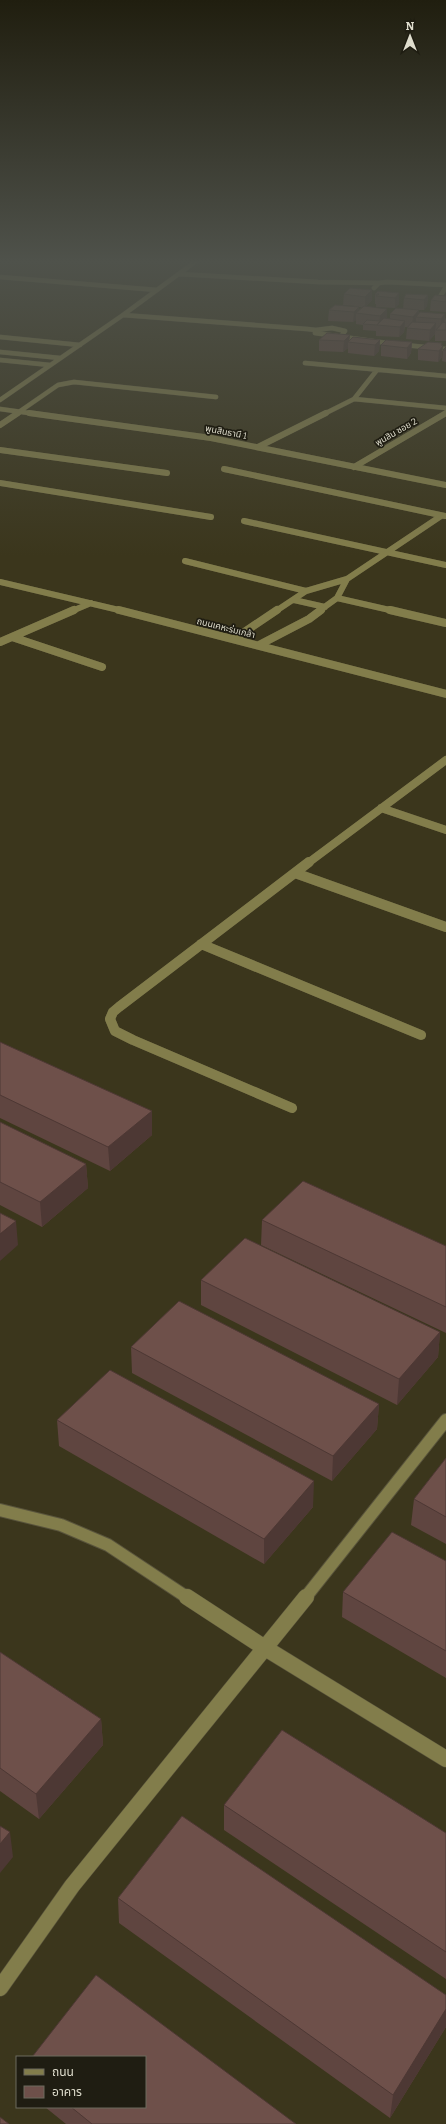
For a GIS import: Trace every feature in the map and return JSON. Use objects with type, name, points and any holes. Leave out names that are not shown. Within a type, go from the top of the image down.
[{"type":"street","points":[[0,400],[60,358]]},
{"type":"street","points":[[0,360],[50,365]]},
{"type":"street","points":[[305,363],[446,376]]},
{"type":"street","points":[[258,447],[354,399],[377,370]]},
{"type":"street","points":[[0,425],[58,385],[74,382],[216,397]]},
{"type":"street","points":[[354,399],[446,408]]},
{"type":"street","name":"พูนสินธานี 1","points":[[0,409],[204,437],[446,485]]},
{"type":"street","name":"พูนสิน ซอย 2","points":[[354,467],[446,413]]},
{"type":"street","points":[[0,450],[167,473]]},
{"type":"street","points":[[224,469],[443,516]]},
{"type":"street","points":[[0,482],[212,517]]},
{"type":"street","points":[[234,639],[306,591],[347,579],[443,516]]},
{"type":"street","points":[[244,520],[446,565]]},
{"type":"street","points":[[185,561],[306,591]]},
{"type":"street","points":[[259,645],[309,619],[338,598],[347,579]]},
{"type":"street","name":"ถนนเคหะร่มเกล้า","points":[[0,582],[259,645],[446,694]]},
{"type":"street","points":[[338,598],[446,623]]},
{"type":"street","points":[[294,600],[325,607]]},
{"type":"street","points":[[0,642],[91,603]]},
{"type":"street","points":[[12,637],[102,667]]},
{"type":"street","points":[[292,1108],[133,1040],[115,1030],[110,1019],[113,1012],[294,873],[446,760]]},
{"type":"street","points":[[381,808],[446,830]]},
{"type":"street","points":[[294,873],[446,927]]},
{"type":"street","points":[[201,944],[420,1035]]},
{"type":"street","points":[[0,1988],[72,1886],[265,1648],[446,1420]]},
{"type":"street","points":[[0,1510],[61,1525],[108,1545],[265,1648],[446,1759]]},
{"type":"building","points":[[0,1042],[152,1111],[108,1147],[0,1095]]},
{"type":"building","points":[[0,1122],[86,1164],[40,1202],[0,1182]]},
{"type":"building","points":[[303,1181],[446,1246],[446,1307],[262,1220]]},
{"type":"building","points":[[0,1213],[16,1221],[0,1234]]},
{"type":"building","points":[[245,1238],[440,1332],[399,1379],[201,1280]]},
{"type":"building","points":[[179,1301],[379,1404],[333,1456],[131,1347]]},
{"type":"building","points":[[110,1370],[314,1481],[264,1539],[57,1420]]},
{"type":"building","points":[[446,1458],[446,1517],[414,1499]]},
{"type":"building","points":[[392,1532],[446,1561],[446,1651],[343,1592]]},
{"type":"building","points":[[0,1652],[101,1719],[36,1794],[0,1768]]},
{"type":"building","points":[[282,1730],[446,1833],[446,1952],[224,1805]]},
{"type":"building","points":[[182,1816],[446,1995],[446,2009],[393,2095],[118,1898]]},
{"type":"building","points":[[0,1826],[10,1832],[0,1844]]},
{"type":"building","points":[[96,1975],[296,2124],[92,2124],[72,2108],[146,2108],[146,2056],[33,2056]]},
{"type":"building","points":[[0,2117],[9,2124],[0,2124]]}]
